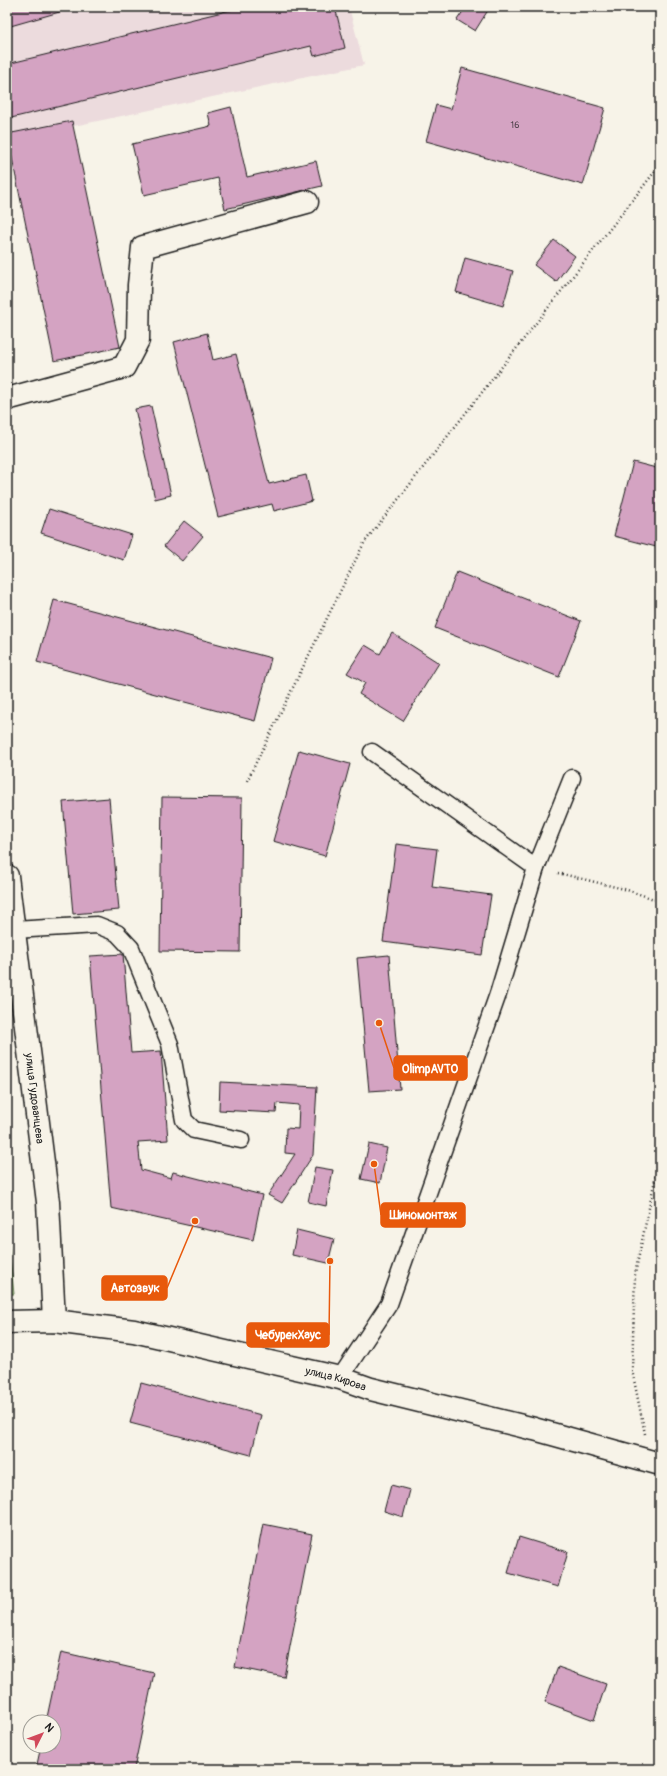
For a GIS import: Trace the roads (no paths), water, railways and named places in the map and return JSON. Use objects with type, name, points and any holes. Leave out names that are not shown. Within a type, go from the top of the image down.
[{"type":"street","points":[[7,399],[124,367],[138,340],[139,285],[143,247],[307,202]]},
{"type":"street","name":"улица Гудованцева","points":[[7,876],[8,901],[14,930],[48,1202],[54,1321]]},
{"type":"street","name":"улица Кирова","points":[[7,1322],[54,1321],[134,1331],[340,1378],[371,1389],[534,1429],[660,1464]]},
{"type":"lane","points":[[372,752],[536,868]]},
{"type":"lane","points":[[340,1378],[389,1304],[498,994],[536,868],[572,778]]},
{"type":"lane","points":[[14,930],[97,925],[117,933],[131,948],[170,1044],[184,1120],[194,1130],[241,1140]]},
{"type":"place","name":"OlimpAVTO","points":[[379,1023]]},
{"type":"place","name":"Шиномонтаж","points":[[374,1164]]},
{"type":"place","name":"Автозвук","points":[[195,1221]]},
{"type":"place","name":"ЧебурекХаус","points":[[330,1261]]}]
